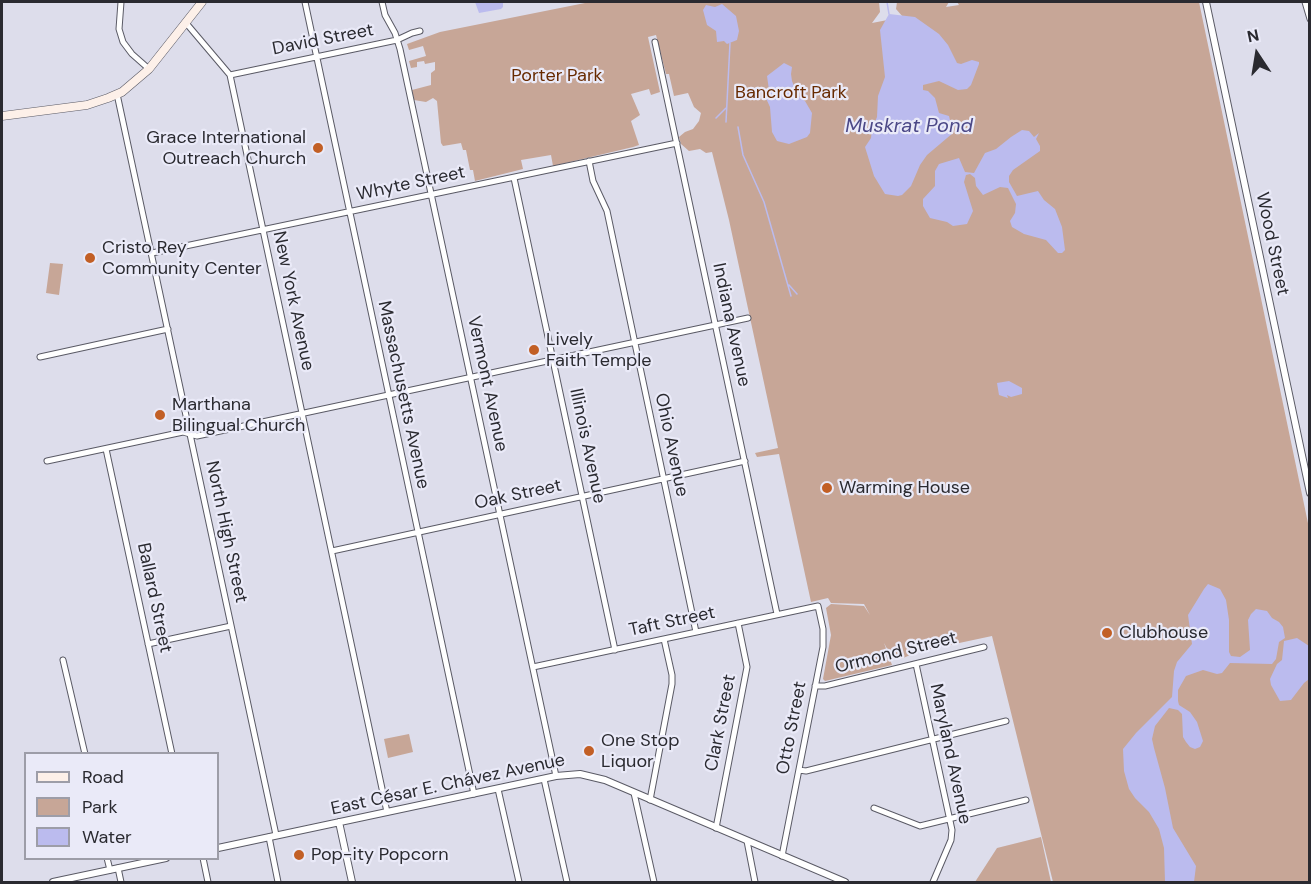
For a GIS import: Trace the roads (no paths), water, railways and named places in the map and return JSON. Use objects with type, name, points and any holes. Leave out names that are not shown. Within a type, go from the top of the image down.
[{"type":"main road","points":[[2,116],[87,105],[117,94],[149,69],[202,2]]},
{"type":"street","points":[[121,2],[119,29],[123,42],[132,54],[149,69]]},
{"type":"street","name":"Massachusetts Avenue","points":[[305,2],[348,213],[474,794]]},
{"type":"street","name":"Vermont Avenue","points":[[382,2],[385,15],[397,40],[432,195],[556,776]]},
{"type":"street","name":"Wood Street","points":[[1206,2],[1310,493]]},
{"type":"street","points":[[1305,2],[1310,19]]},
{"type":"street","name":"New York Avenue","points":[[186,23],[230,75],[387,812]]},
{"type":"street","name":"David Street","points":[[230,75],[397,40],[420,31]]},
{"type":"street","name":"Indiana Avenue","points":[[656,42],[777,614]]},
{"type":"street","name":"North High Street","points":[[117,94],[276,835]]},
{"type":"street","name":"Whyte Street","points":[[152,253],[677,142]]},
{"type":"street","name":"Ohio Avenue","points":[[589,161],[593,181],[607,211],[696,632]]},
{"type":"street","name":"Illinois Avenue","points":[[514,178],[615,650]]},
{"type":"street","points":[[47,461],[183,432],[199,436],[748,318]]},
{"type":"street","points":[[40,357],[168,329]]},
{"type":"street","name":"Ballard Street","points":[[106,449],[172,752]]},
{"type":"street","name":"Oak Street","points":[[332,550],[745,461]]},
{"type":"street","name":"Taft Street","points":[[533,667],[818,606]]},
{"type":"street","name":"Otto Street","points":[[782,856],[824,638],[818,606]]},
{"type":"street","name":"Clark Street","points":[[716,828],[747,667],[738,623]]},
{"type":"street","points":[[148,644],[231,627]]},
{"type":"street","points":[[650,800],[672,684],[664,639]]},
{"type":"street","name":"Ormond Street","points":[[815,686],[824,686],[984,647]]},
{"type":"street","points":[[63,660],[85,752]]},
{"type":"street","name":"Maryland Avenue","points":[[916,663],[952,830],[951,840],[933,882]]},
{"type":"street","points":[[799,770],[806,771],[1006,721]]},
{"type":"street","name":"East César E. Chávez Avenue","points":[[219,848],[572,774],[594,776],[845,882]]},
{"type":"street","points":[[544,779],[567,882]]},
{"type":"street","points":[[498,789],[519,882]]},
{"type":"street","points":[[634,793],[654,882]]},
{"type":"street","points":[[874,808],[916,826],[1026,800]]},
{"type":"street","points":[[339,822],[352,882]]},
{"type":"street","points":[[269,837],[278,882]]},
{"type":"street","points":[[747,841],[755,882]]},
{"type":"street","points":[[108,860],[110,870]]},
{"type":"street","points":[[52,882],[156,860]]},
{"type":"street","points":[[202,860],[208,882]]},
{"type":"street","points":[[118,868],[121,882]]},
{"type":"water","points":[[475,2],[503,2],[503,7],[479,13]]},
{"type":"water","points":[[722,4],[736,16],[739,31],[737,40],[727,44],[724,41],[717,42],[716,31],[707,25],[703,10],[706,5],[715,7]]},
{"type":"water","name":"Muskrat Pond","points":[[889,14],[915,17],[939,34],[948,45],[957,63],[972,60],[979,62],[971,85],[967,89],[958,90],[939,81],[923,85],[923,90],[928,91],[935,98],[939,113],[949,116],[953,133],[927,155],[911,186],[898,196],[885,194],[874,176],[865,147],[871,138],[877,117],[878,96],[885,77],[880,30]]},
{"type":"water","points":[[784,63],[792,67],[792,81],[798,96],[805,101],[812,113],[810,133],[807,137],[789,144],[777,141],[772,132],[770,107],[764,94],[769,90],[767,76]]},
{"type":"water","points":[[1022,130],[1029,131],[1034,137],[1039,133],[1036,139],[1040,151],[1013,170],[1009,176],[1009,182],[1017,196],[1038,191],[1044,200],[1055,209],[1062,227],[1065,250],[1062,253],[1058,253],[1046,240],[1024,234],[1012,227],[1010,221],[1015,213],[1016,204],[1008,188],[1000,187],[983,195],[976,186],[975,178],[970,174],[966,175],[964,182],[973,211],[967,224],[953,226],[947,222],[930,218],[923,206],[923,199],[935,186],[935,171],[939,164],[959,158],[965,172],[974,173],[985,153],[996,149]]},
{"type":"water","points":[[1009,381],[1022,388],[1022,394],[1011,397],[1007,395],[1008,398],[999,395],[997,383]]},
{"type":"water","points":[[1208,584],[1220,589],[1226,600],[1231,656],[1240,657],[1250,650],[1248,620],[1256,609],[1267,611],[1279,622],[1283,627],[1285,638],[1279,642],[1276,659],[1272,664],[1230,663],[1222,673],[1203,670],[1186,676],[1178,690],[1178,701],[1179,705],[1190,712],[1197,722],[1203,741],[1200,747],[1195,749],[1190,747],[1183,737],[1182,714],[1178,710],[1169,708],[1155,726],[1152,739],[1173,828],[1196,866],[1194,882],[1165,882],[1164,848],[1159,829],[1149,812],[1129,789],[1124,771],[1123,749],[1172,697],[1177,662],[1192,644],[1188,615]]},
{"type":"water","points":[[1297,638],[1309,646],[1309,679],[1291,700],[1280,701],[1270,679],[1277,664],[1282,660],[1284,641]]},
{"type":"waterway","points":[[887,2],[889,14]]},
{"type":"waterway","points":[[726,122],[730,43]]},
{"type":"waterway","points":[[716,118],[726,108]]},
{"type":"waterway","points":[[738,127],[743,155],[764,202],[791,296]]},
{"type":"waterway","points":[[789,285],[797,294]]},
{"type":"place","name":"Grace International Outreach Church","points":[[318,148]]},
{"type":"place","name":"Cristo Rey Community Center","points":[[90,258]]},
{"type":"place","name":"Lively Faith Temple","points":[[534,350]]},
{"type":"place","name":"Marthana Bilingual Church","points":[[160,415]]},
{"type":"place","name":"Warming House","points":[[827,488]]},
{"type":"place","name":"Clubhouse","points":[[1107,633]]},
{"type":"place","name":"One Stop Liquor","points":[[589,751]]},
{"type":"place","name":"Pop-ity Popcorn","points":[[299,855]]},
{"type":"park label","name":"Porter Park","points":[[557,76]]},
{"type":"park label","name":"Bancroft Park","points":[[791,93]]}]
